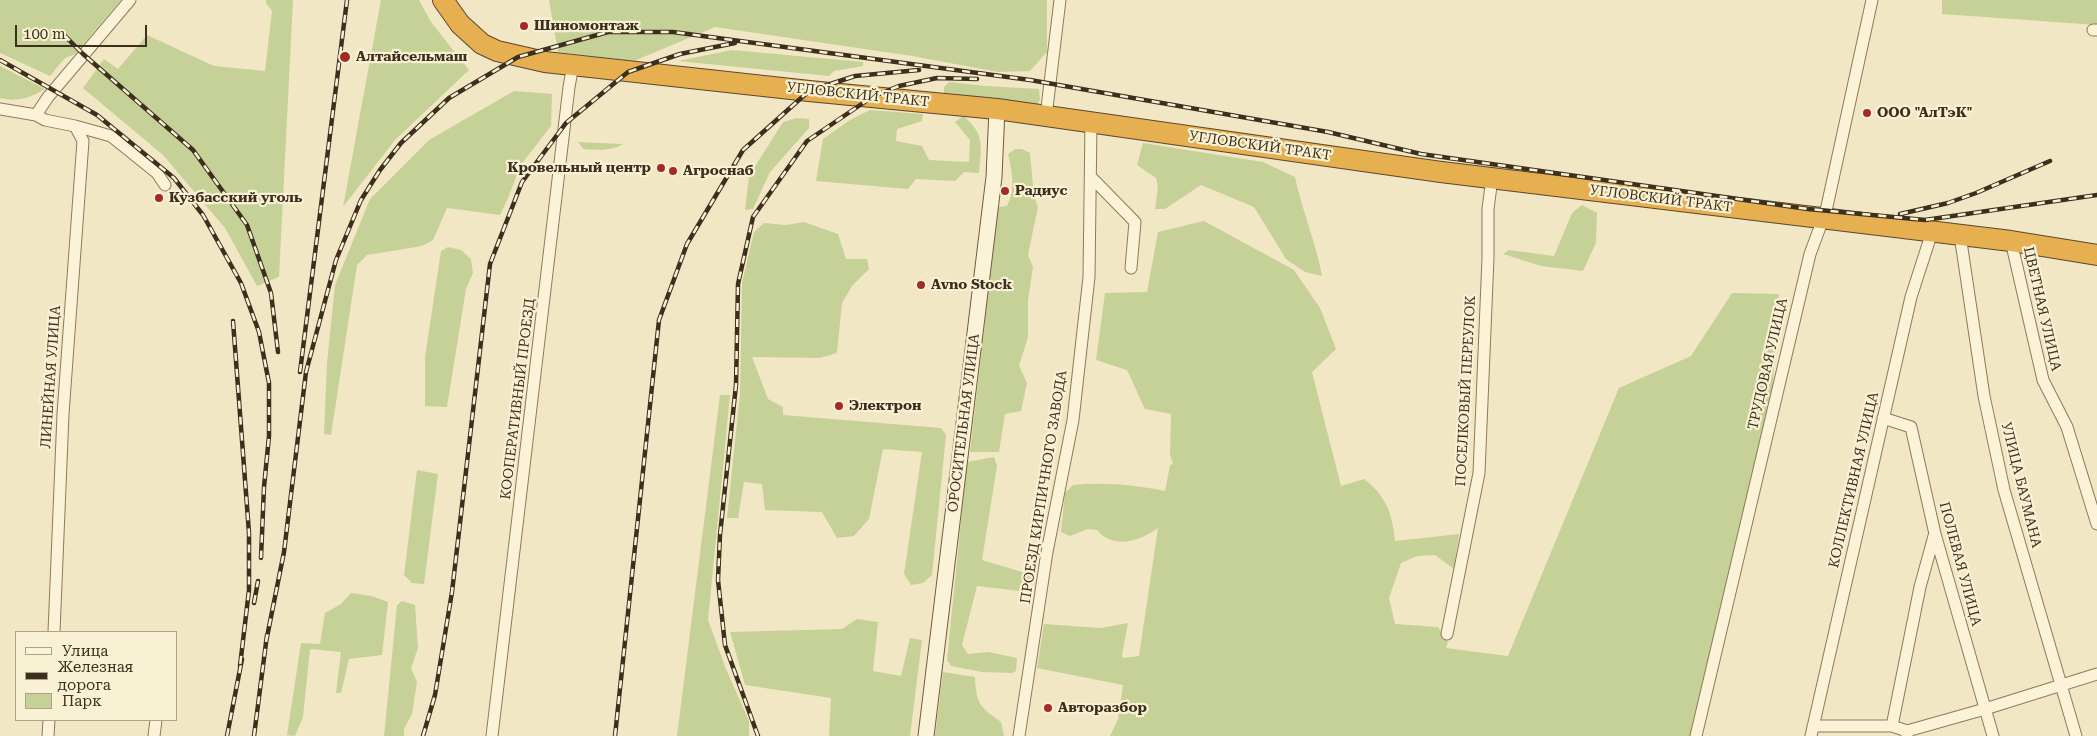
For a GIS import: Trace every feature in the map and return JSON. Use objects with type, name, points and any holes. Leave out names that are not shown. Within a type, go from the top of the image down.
[{"type":"highway","name":"УГЛОВСКИЙ ТРАКТ","points":[[443,0],[460,24],[482,44],[518,57],[573,65],[997,109],[1492,178],[2011,241],[2097,255]]},
{"type":"main road","name":"ОРОСИТЕЛЬНАЯ УЛИЦА","points":[[926,736],[994,177],[997,109]]},
{"type":"street","points":[[36,116],[48,97],[130,0]]},
{"type":"street","points":[[1033,114],[1060,0]]},
{"type":"street","name":"ТРУДОВАЯ УЛИЦА","points":[[1696,736],[1810,254],[1822,219],[1871,1]]},
{"type":"street","name":"КООПЕРАТИВНЫЙ ПРОЕЗД","points":[[492,736],[573,65]]},
{"type":"street","points":[[0,109],[36,116],[45,120],[111,136],[157,173],[164,185]]},
{"type":"street","name":"ПРОЕЗД КИРПИЧНОГО ЗАВОДА","points":[[1019,736],[1047,552],[1073,420],[1089,276],[1091,122]]},
{"type":"street","name":"ЛИНЕЙНАЯ УЛИЦА","points":[[54,631],[63,414],[83,142],[75,126]]},
{"type":"street","points":[[1091,177],[1135,222],[1132,268]]},
{"type":"street","name":"ПОСЕЛКОВЫЙ ПЕРЕУЛОК","points":[[1446,634],[1479,473],[1488,258],[1488,209],[1492,178]]},
{"type":"street","name":"КОЛЛЕКТИВНАЯ УЛИЦА","points":[[1812,731],[1911,296],[1932,232]]},
{"type":"street","name":"УЛИЦА БАУМАНА","points":[[1960,235],[1984,396],[2004,490],[2076,736]]},
{"type":"street","name":"ЦВЕТНАЯ УЛИЦА","points":[[2011,241],[2043,380],[2067,427],[2097,524]]},
{"type":"street","name":"ПОЛЕВАЯ УЛИЦА","points":[[1883,418],[1911,427],[1935,534],[1993,736]]},
{"type":"street","points":[[1892,726],[1920,587],[1935,534]]},
{"type":"street","points":[[1812,731],[1892,726],[1907,734],[2097,674]]},
{"type":"street","points":[[48,736],[49,721]]},
{"type":"street","points":[[154,736],[156,721]]},
{"type":"green space","points":[[0,0],[121,0],[75,54],[65,58],[50,76],[0,53]]},
{"type":"green space","points":[[266,0],[293,0],[279,277],[257,286],[225,228],[163,155],[83,88],[104,59],[118,69],[147,35],[214,66],[265,71],[272,11]]},
{"type":"green space","points":[[381,0],[419,0],[431,22],[469,70],[395,140],[343,207]]},
{"type":"green space","points":[[549,0],[1047,0],[1047,52],[1030,71],[998,72],[912,56],[715,27],[634,61],[558,52]]},
{"type":"green space","points":[[1942,0],[2097,0],[2097,25],[1942,14]]},
{"type":"green space","points":[[732,50],[863,62],[863,66],[834,71],[829,76],[678,61]]},
{"type":"green space","points":[[0,66],[45,89],[24,98],[13,100],[0,98]]},
{"type":"green space","points":[[949,82],[1039,89],[1040,100],[1034,111],[976,97],[944,93],[944,87]]},
{"type":"green space","points":[[514,91],[552,94],[551,126],[520,166],[500,215],[447,208],[433,240],[422,246],[367,255],[357,265],[331,435],[324,434],[327,363],[335,285],[370,199],[429,140]]},
{"type":"green space","points":[[870,110],[923,114],[922,121],[897,129],[896,141],[922,146],[929,160],[969,162],[970,140],[955,122],[963,116],[979,135],[981,149],[979,173],[964,172],[955,181],[916,179],[908,189],[816,181],[823,139],[850,120]]},
{"type":"green space","points":[[797,118],[809,119],[809,128],[770,172],[753,209],[745,210],[749,176],[783,122]]},
{"type":"green space","points":[[578,142],[623,144],[609,149],[593,150],[583,149]]},
{"type":"green space","points":[[1143,143],[1263,162],[1295,177],[1322,276],[1305,272],[1286,259],[1254,207],[1201,185],[1165,209],[1155,209],[1158,187],[1156,178],[1137,165]]},
{"type":"green space","points":[[1015,149],[1022,149],[1030,153],[1034,196],[1038,207],[1028,255],[1033,267],[1028,300],[1028,337],[1019,366],[1027,383],[1021,411],[1005,414],[999,452],[970,452],[998,207],[1007,206],[1010,200],[1012,180],[1008,154]]},
{"type":"green space","points":[[1582,205],[1597,213],[1596,243],[1583,271],[1541,266],[1503,254],[1509,250],[1554,256],[1572,213]]},
{"type":"green space","points":[[1204,221],[1294,270],[1320,308],[1336,349],[1312,372],[1341,486],[1364,479],[1378,492],[1390,514],[1395,541],[1459,534],[1454,569],[1435,555],[1417,556],[1401,563],[1389,598],[1395,624],[1438,627],[1448,642],[1446,648],[1508,656],[1619,388],[1691,356],[1732,293],[1779,294],[1770,423],[1691,736],[1110,736],[1118,719],[1123,685],[1037,668],[1044,624],[1101,628],[1128,623],[1123,658],[1139,656],[1158,528],[1135,540],[1119,542],[1111,540],[1097,530],[1088,529],[1070,536],[1061,532],[1065,493],[1073,485],[1096,484],[1131,486],[1165,491],[1170,465],[1173,464],[1170,455],[1171,414],[1145,409],[1127,370],[1096,360],[1105,293],[1147,292],[1158,232]]},
{"type":"green space","points":[[804,222],[838,234],[846,259],[867,259],[869,269],[852,286],[842,303],[837,353],[820,358],[752,357],[768,399],[783,407],[783,415],[941,428],[946,435],[932,575],[923,583],[911,585],[904,574],[922,452],[883,449],[869,519],[854,536],[837,538],[822,512],[765,510],[762,484],[744,482],[738,518],[727,518],[740,393],[742,283],[754,232],[764,223],[786,225]]},
{"type":"green space","points":[[448,247],[461,250],[471,259],[473,273],[466,289],[447,407],[425,406],[425,357],[441,251]]},
{"type":"green space","points":[[720,395],[730,395],[708,620],[726,669],[749,721],[749,736],[677,736]]},
{"type":"green space","points":[[994,457],[997,466],[982,560],[1032,575],[1028,592],[977,586],[962,645],[968,654],[989,652],[1017,658],[1016,671],[1012,673],[982,672],[951,666],[947,660],[967,462]]},
{"type":"green space","points":[[417,470],[438,474],[424,584],[412,583],[404,575]]},
{"type":"green space","points":[[351,593],[372,596],[388,602],[382,655],[349,659],[341,693],[336,693],[341,652],[310,649],[303,717],[295,736],[287,735],[301,643],[320,644],[325,613],[341,604]]},
{"type":"green space","points":[[402,601],[415,605],[418,648],[411,668],[417,682],[412,714],[404,729],[404,736],[384,736],[397,605]]},
{"type":"green space","points":[[857,619],[878,622],[873,671],[901,676],[910,638],[922,640],[910,736],[829,736],[831,698],[745,685],[730,632],[842,629]]},
{"type":"green space","points":[[943,672],[975,677],[980,704],[1001,722],[1004,736],[935,736]]},
{"type":"railway","points":[[300,372],[347,0]]},
{"type":"railway","points":[[266,642],[284,552],[306,372],[336,260],[361,200],[380,170],[401,143],[449,98],[518,57],[608,32],[673,32],[1030,80],[1328,132],[1421,154],[1808,209],[1925,220],[2097,195]]},
{"type":"railway","points":[[64,35],[83,54],[193,150],[247,225],[271,293],[278,352]]},
{"type":"railway","points":[[423,736],[435,695],[452,592],[490,264],[522,182],[566,123],[628,72],[680,54],[735,43]]},
{"type":"railway","points":[[0,60],[97,115],[174,178],[203,215],[241,283],[259,332],[269,383],[269,436],[264,487],[261,558]]},
{"type":"railway","points":[[615,736],[659,320],[687,244],[743,150],[809,91],[855,76],[919,70]]},
{"type":"railway","points":[[758,736],[725,645],[718,580],[720,535],[736,385],[738,284],[753,217],[807,141],[872,97],[899,86],[937,78],[977,79]]},
{"type":"railway","points":[[1900,214],[1948,203],[2050,161]]},
{"type":"railway","points":[[233,321],[249,533],[249,590],[240,666]]},
{"type":"railway","points":[[254,603],[258,581]]},
{"type":"railway","points":[[254,736],[267,635]]},
{"type":"railway","points":[[227,736],[242,659]]},
{"type":"place","name":"Шиномонтаж","points":[[524,26]]},
{"type":"place","name":"Алтайсельмаш","points":[[345,57]]},
{"type":"place","name":"ООО \"АлТэК\"","points":[[1867,113]]},
{"type":"place","name":"Кровельный центр","points":[[661,168]]},
{"type":"place","name":"Агроснаб","points":[[673,171]]},
{"type":"place","name":"Радиус","points":[[1005,191]]},
{"type":"place","name":"Кузбасский уголь","points":[[159,198]]},
{"type":"place","name":"Avno Stoсk","points":[[921,285]]},
{"type":"place","name":"Электрон","points":[[839,406]]},
{"type":"place","name":"Авторазбор","points":[[1048,708]]}]
